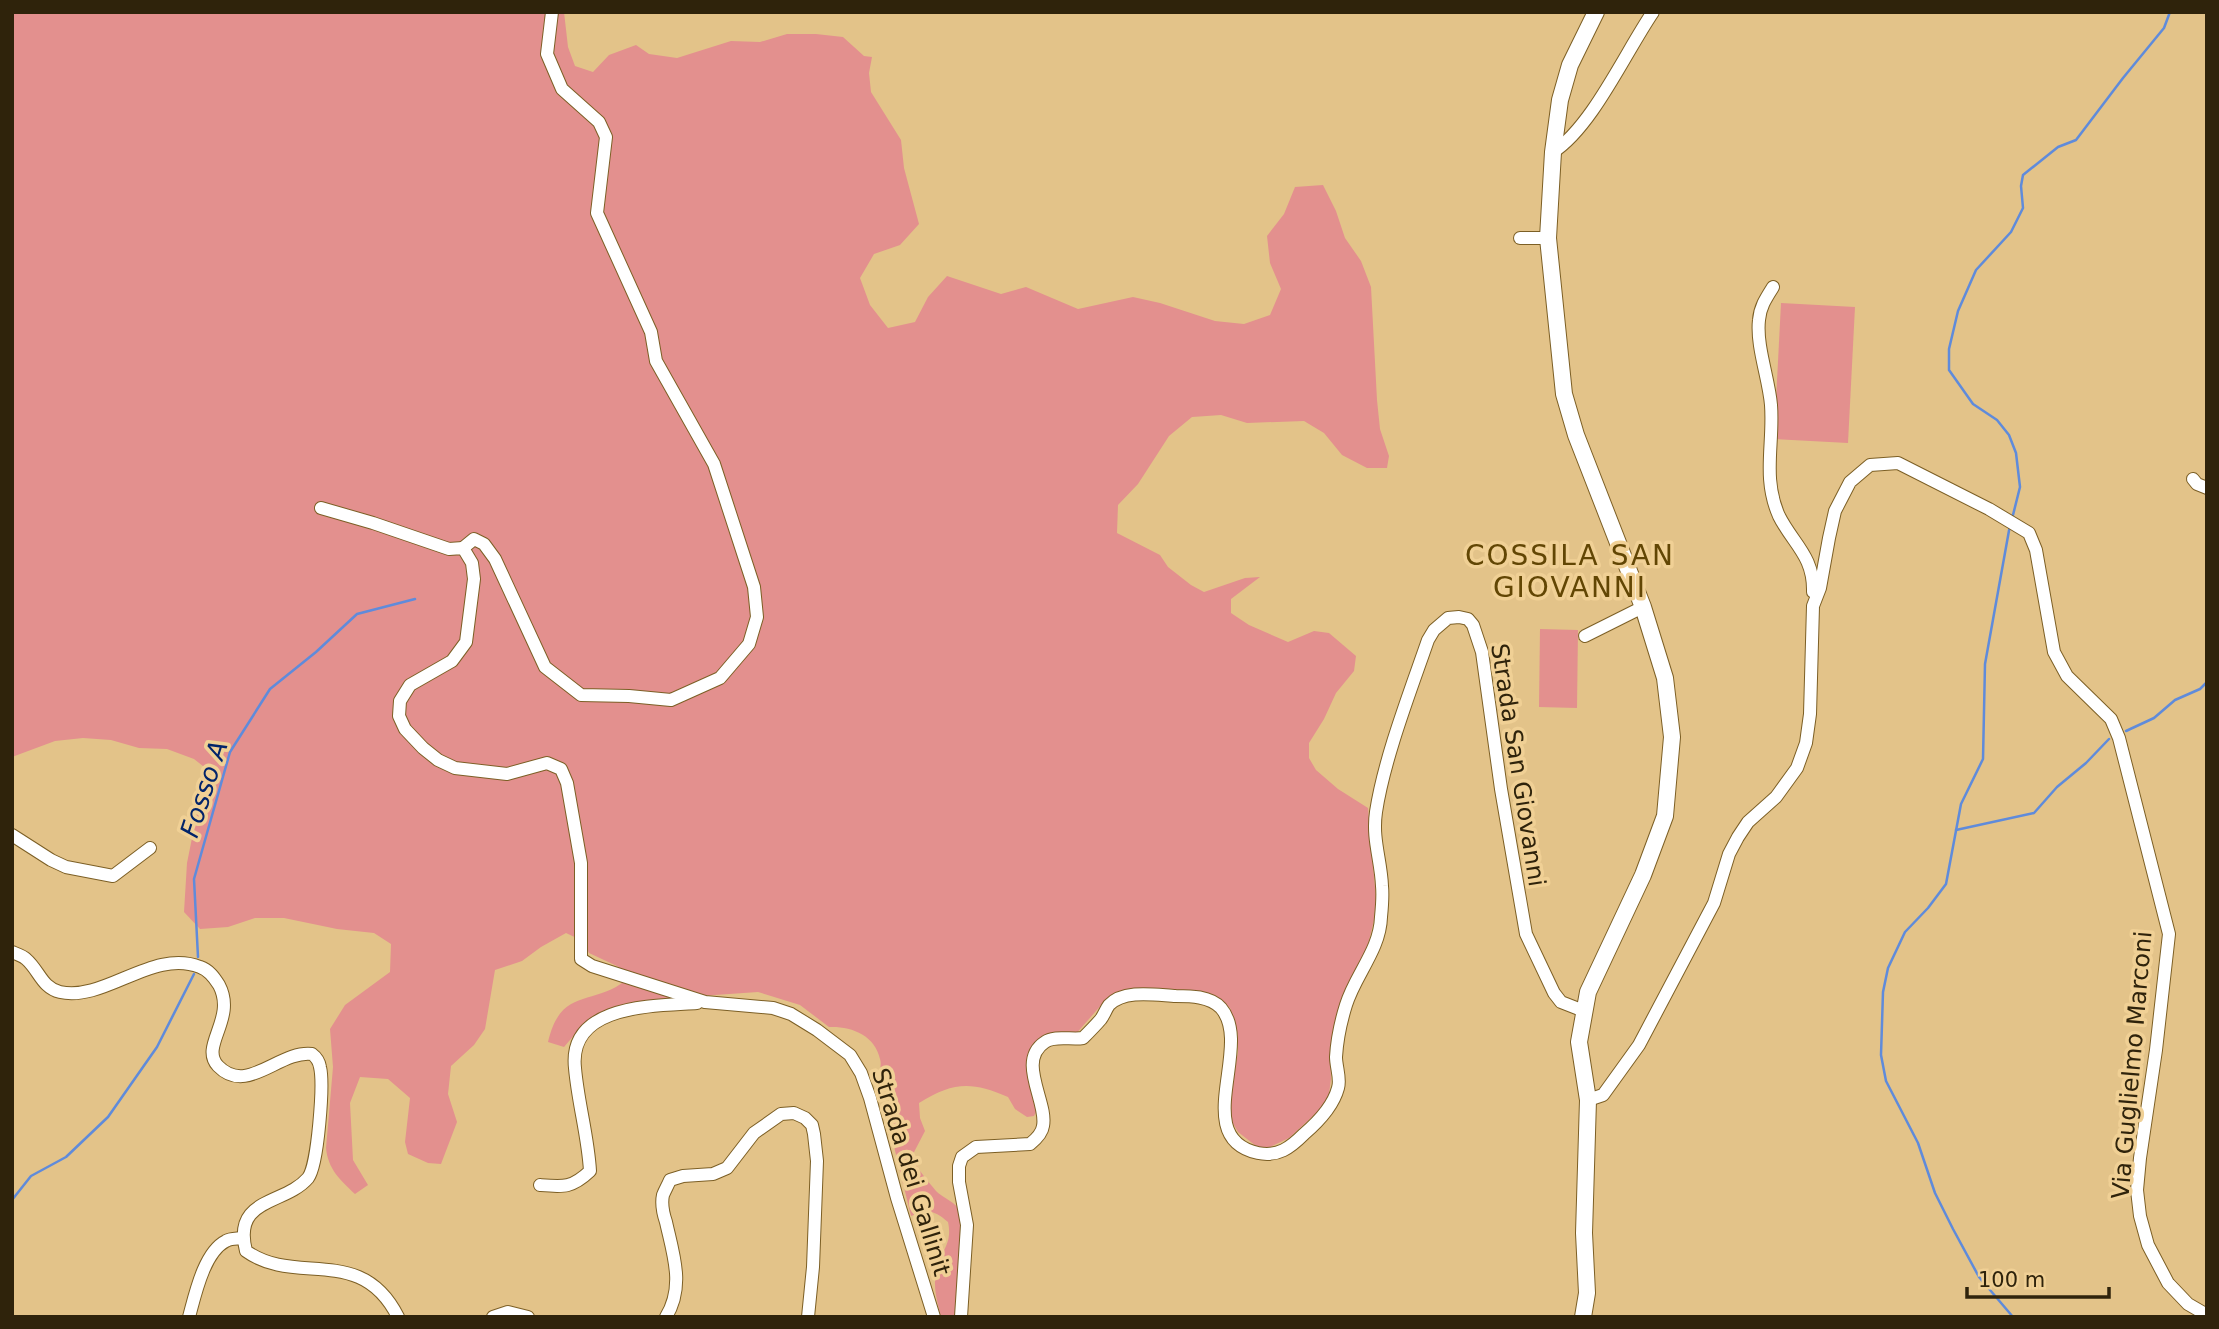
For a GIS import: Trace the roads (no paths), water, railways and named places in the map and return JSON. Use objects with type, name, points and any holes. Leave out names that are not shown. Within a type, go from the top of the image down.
[{"type":"main road","points":[[1583,1317],[1587,1293],[1584,1233],[1588,1100],[1579,1042],[1588,992],[1643,875],[1665,816],[1672,737],[1665,678],[1643,607],[1568,415],[1564,394],[1548,238],[1553,152],[1560,100],[1570,65],[1596,12]]},
{"type":"street","points":[[321,508],[449,549],[463,548],[474,540],[484,544],[495,559],[545,667],[581,695],[629,696],[671,701],[720,678],[749,644],[757,617],[754,587],[714,464],[656,361],[651,332],[597,213],[607,137],[599,122],[562,89],[547,54],[552,12]]},
{"type":"street","points":[[1553,152],[1566,143],[1584,123],[1653,12]]},
{"type":"street","points":[[1520,238],[1548,238]]},
{"type":"street","points":[[1588,1100],[1603,1095],[1639,1045],[1714,903],[1738,837],[1748,822],[1776,797],[1797,768],[1806,743],[1810,714],[1814,576],[1804,552],[1779,515],[1768,482],[1771,405],[1758,324],[1761,306],[1773,287]]},
{"type":"street","name":"Via Guglielmo Marconi","points":[[1813,606],[1820,588],[1835,511],[1850,482],[1870,465],[1898,463],[1989,509],[2029,533],[2036,550],[2054,652],[2067,676],[2111,719],[2119,738],[2169,933],[2137,1190],[2140,1216],[2148,1245],[2168,1283],[2188,1304],[2207,1315]]},
{"type":"street","points":[[2193,479],[2207,488]]},
{"type":"street","name":"Strada dei Gallinit","points":[[463,548],[472,563],[474,579],[466,642],[452,661],[410,685],[400,701],[399,716],[405,729],[438,760],[455,768],[507,774],[547,763],[561,769],[567,783],[581,863],[581,959],[705,1002],[782,1011],[817,1030],[850,1055],[861,1073],[870,1098],[933,1317]]},
{"type":"street","points":[[1584,636],[1643,607]]},
{"type":"street","name":"Strada San Giovanni","points":[[961,1317],[967,1225],[959,1166],[962,1157],[975,1147],[1030,1144],[1037,1137],[1043,1126],[1033,1062],[1035,1052],[1045,1041],[1083,1038],[1109,1005],[1129,996],[1203,998],[1221,1008],[1226,1019],[1230,1055],[1223,1110],[1225,1124],[1240,1144],[1253,1152],[1270,1155],[1284,1151],[1330,1106],[1340,1086],[1336,1058],[1346,1004],[1373,952],[1381,920],[1382,886],[1375,814],[1381,785],[1428,640],[1434,630],[1448,618],[1468,619],[1473,625],[1482,652],[1500,789],[1526,934],[1554,993],[1561,1002],[1584,1011]]},
{"type":"street","points":[[12,835],[66,867],[113,876],[150,848]]},
{"type":"street","points":[[13,951],[26,958],[41,980],[56,991],[64,993],[90,990],[127,975],[165,965],[191,964],[203,968],[213,975],[224,998],[225,1010],[212,1048],[212,1057],[218,1066],[238,1077],[248,1076],[295,1054],[312,1054],[317,1058],[321,1076],[319,1125],[310,1176],[299,1186],[262,1204],[252,1212],[246,1222],[243,1238],[246,1251],[266,1262],[333,1270],[359,1277],[383,1294],[398,1317]]},
{"type":"street","points":[[540,1185],[577,1183],[590,1171],[575,1053],[580,1038],[591,1024],[616,1013],[705,1002]]},
{"type":"street","points":[[666,1317],[676,1295],[678,1283],[662,1209],[663,1196],[670,1180],[683,1176],[713,1174],[727,1168],[754,1133],[780,1114],[794,1113],[805,1118],[811,1125],[817,1161],[813,1267],[808,1317]]},
{"type":"street","points":[[189,1317],[198,1281],[218,1246],[228,1239],[243,1238]]},
{"type":"street","points":[[493,1317],[508,1312],[528,1317]]},
{"type":"waterway","points":[[2012,519],[2020,487],[2016,453],[2009,435],[1997,420],[1973,404],[1949,370],[1949,349],[1958,311],[1976,270],[2011,232],[2023,208],[2023,175],[2058,147],[2076,140],[2164,28],[2170,12]]},
{"type":"waterway","points":[[2010,525],[1985,664],[1983,759],[1961,804],[1946,884],[1905,932],[1888,968],[1883,992],[1881,1055],[1886,1081],[1918,1143],[1935,1193],[1953,1229],[1979,1277],[2013,1317]]},
{"type":"waterway","name":"Fosso A","points":[[198,957],[194,879],[230,752],[270,689],[357,614],[415,599]]},
{"type":"waterway","points":[[2126,731],[2154,718],[2175,700],[2200,689],[2207,682]]},
{"type":"waterway","points":[[1956,830],[2034,813],[2057,787],[2109,739]]},
{"type":"waterway","name":"Fosso A","points":[[12,1200],[31,1176],[66,1157],[108,1117],[157,1047],[194,974]]},
{"type":"district","name":"COSSILA SAN GIOVANNI","points":[[1570,571]]}]
